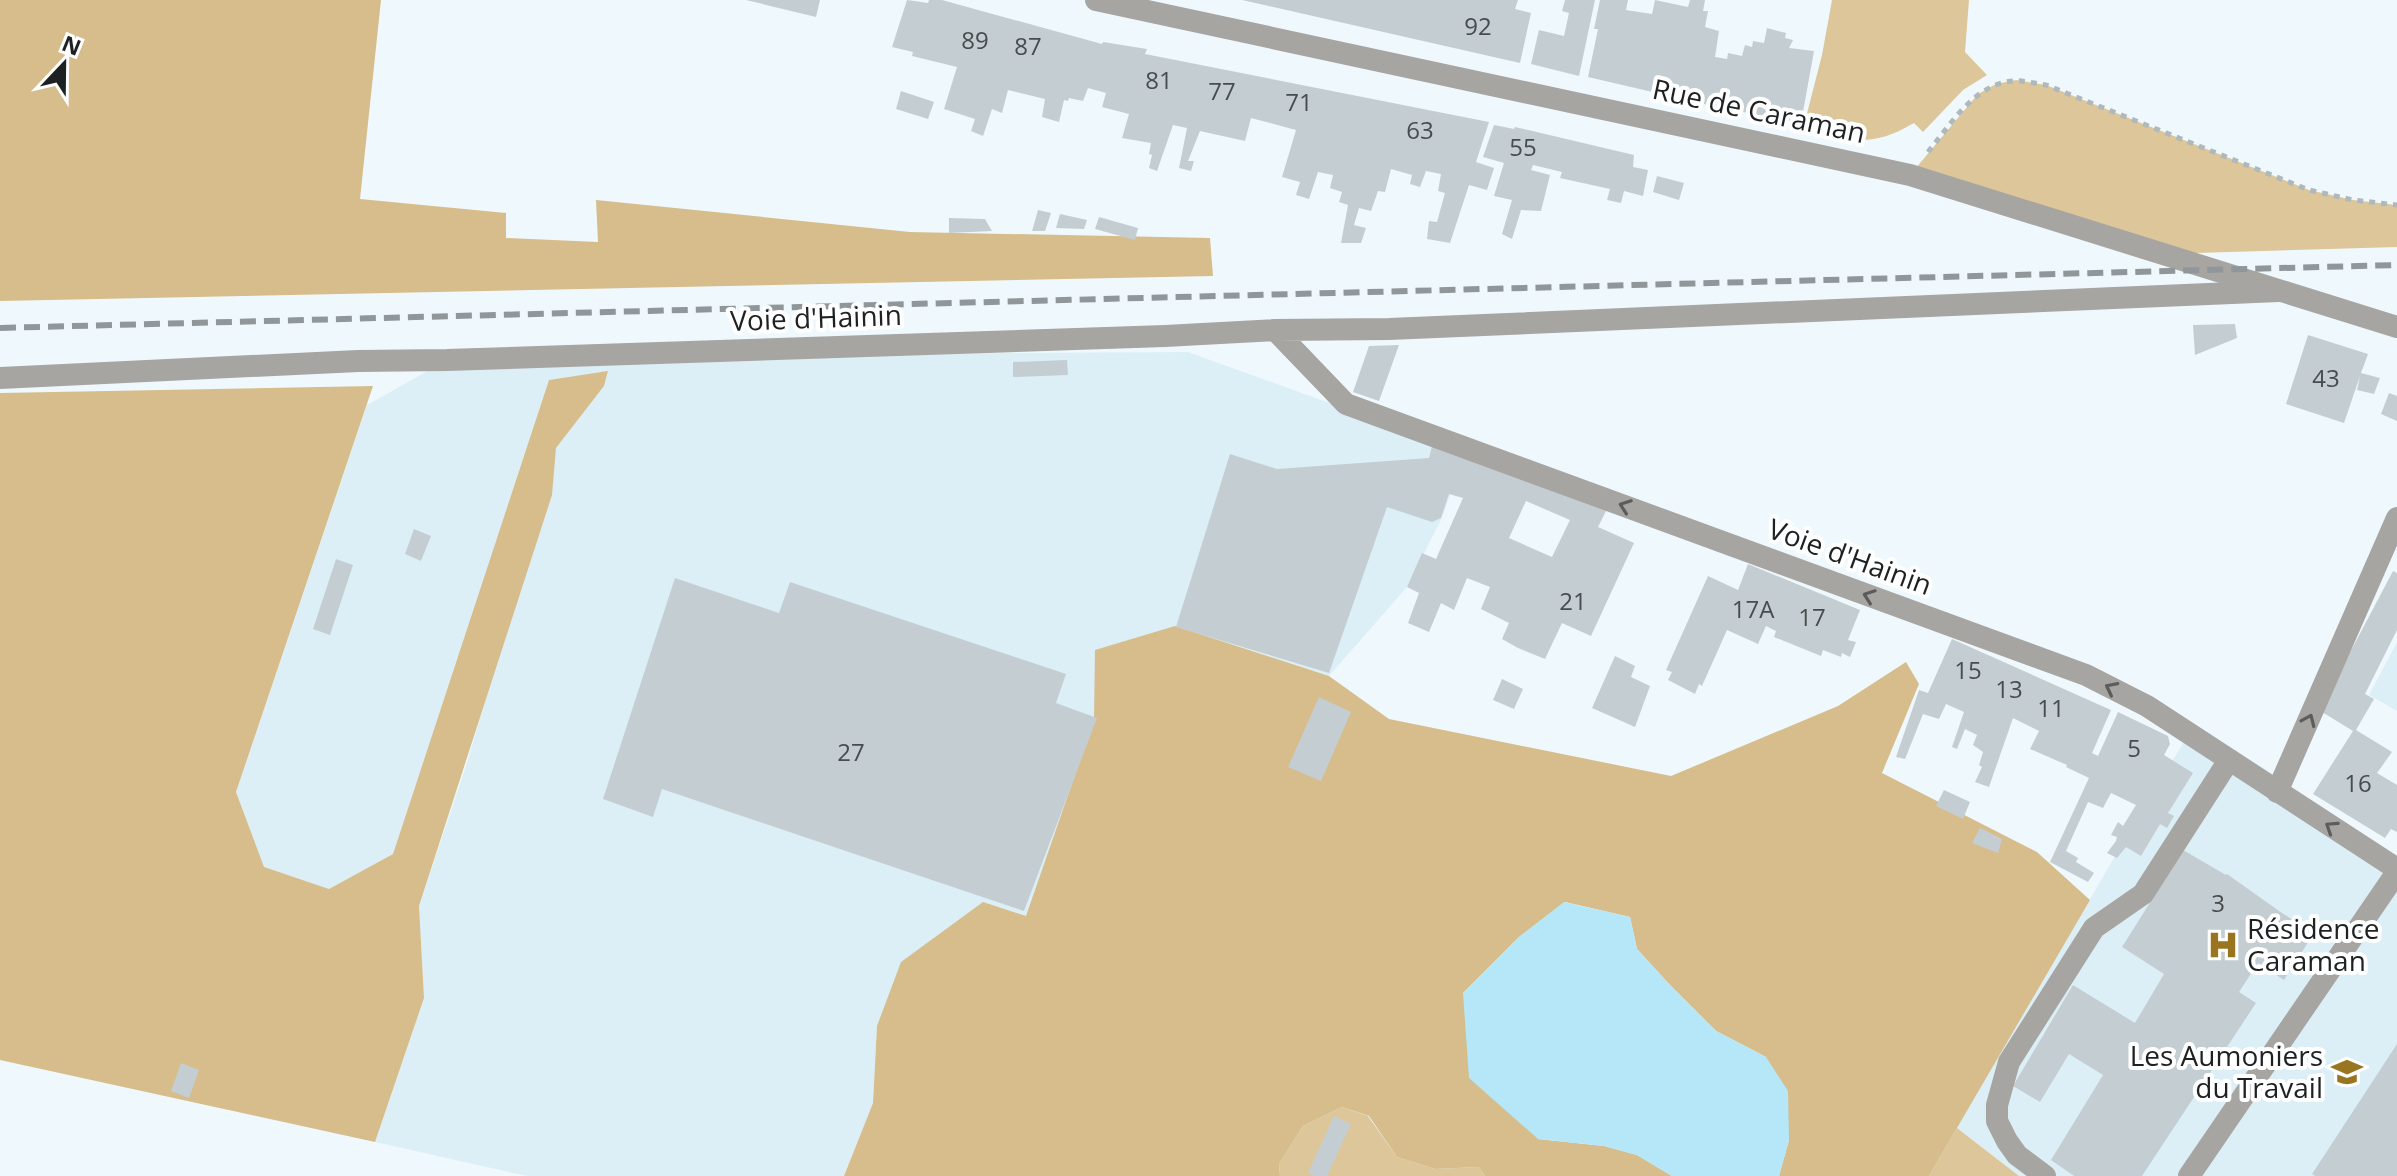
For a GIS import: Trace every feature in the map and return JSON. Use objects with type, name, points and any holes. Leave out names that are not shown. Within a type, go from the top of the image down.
[{"type":"street","name":"Rue de Caraman","points":[[1096,0],[1910,175],[2397,327]]},
{"type":"street","name":"Voie d'Hainin","points":[[0,378],[358,361],[1405,328],[2289,291]]},
{"type":"street","name":"Voie d'Hainin","points":[[1275,330],[1346,404],[2086,675],[2147,706],[2397,870]]},
{"type":"street","points":[[2277,792],[2397,518]]},
{"type":"street","points":[[2045,1176],[2017,1155],[1997,1121],[1997,1105],[2009,1062],[2094,928],[2143,894],[2229,760]]},
{"type":"street","points":[[2189,1176],[2397,870]]},
{"type":"path","points":[[1910,175],[1978,94],[1996,84],[2016,80],[2046,85],[2309,190],[2353,200],[2397,205]]},
{"type":"shaded area","points":[[0,0],[381,0],[360,199],[506,213],[506,238],[598,242],[596,200],[910,232],[1210,238],[1213,276],[0,301]]},
{"type":"shaded area","points":[[1832,0],[1969,0],[1965,52],[1987,75],[1963,90],[1923,132],[1914,123],[1885,136],[1860,140],[1803,129]]},
{"type":"shaded area","points":[[2016,80],[2046,85],[2309,190],[2353,200],[2397,205],[2397,247],[2162,254],[1910,175],[1978,94],[1996,84]]},
{"type":"shaded area","points":[[1188,352],[1465,452],[1442,518],[1407,587],[1329,676],[1175,626],[1094,720],[1026,917],[877,1026],[873,1103],[844,1176],[527,1176],[375,1142],[424,998],[419,906],[467,763],[553,470],[556,448],[604,386],[608,372],[549,380],[393,854],[329,889],[264,868],[236,792],[367,405],[447,360],[565,356]]},
{"type":"shaded area","points":[[608,371],[604,386],[556,448],[552,495],[419,906],[424,998],[375,1142],[0,1060],[0,393],[373,386],[236,792],[264,867],[329,889],[393,854],[549,380]]},
{"type":"shaded area","points":[[1175,626],[1329,676],[1389,719],[1671,776],[1838,706],[1906,662],[1919,684],[1882,773],[2037,852],[2090,900],[1929,1176],[1779,1176],[1789,1140],[1766,1057],[1716,1031],[1670,985],[1637,949],[1630,917],[1565,902],[1519,937],[1463,993],[1538,1139],[1604,1146],[1637,1155],[1672,1176],[1485,1176],[1479,1167],[1435,1169],[1397,1157],[1369,1116],[1342,1107],[1303,1126],[1279,1164],[1280,1176],[844,1176],[873,1103],[877,1026],[901,962],[983,902],[1026,916],[1094,720],[1095,650]]},
{"type":"shaded area","points":[[2397,642],[2397,711],[2369,695]]},
{"type":"shaded area","name":"Résidence Caraman","points":[[2189,734],[2397,869],[2397,1176],[2019,1176],[1957,1128]]},
{"type":"shaded area","points":[[1342,1107],[1368,1116],[1397,1157],[1435,1169],[1479,1167],[1485,1176],[1280,1176],[1279,1164],[1303,1126]]},
{"type":"shaded area","points":[[1957,1128],[2019,1176],[1929,1176]]},
{"type":"water","points":[[1564,902],[1630,917],[1637,949],[1670,985],[1716,1031],[1766,1057],[1788,1091],[1789,1140],[1779,1176],[1672,1176],[1637,1155],[1604,1146],[1538,1139],[1469,1078],[1463,993],[1519,937]]},
{"type":"building","points":[[746,0],[820,0],[816,17]]},
{"type":"building","points":[[907,0],[928,3],[929,0],[942,0],[1102,44],[1147,49],[1145,54],[1489,122],[1476,162],[1494,168],[1487,190],[1469,185],[1450,243],[1427,239],[1429,221],[1437,222],[1445,193],[1438,191],[1441,174],[1426,171],[1420,187],[1410,184],[1412,175],[1391,169],[1385,192],[1378,191],[1371,211],[1359,208],[1354,225],[1366,228],[1361,243],[1341,243],[1348,205],[1339,202],[1342,192],[1330,188],[1333,175],[1318,172],[1309,199],[1296,195],[1300,182],[1282,177],[1296,130],[1251,118],[1245,141],[1200,131],[1188,161],[1194,161],[1191,171],[1179,168],[1187,128],[1173,125],[1157,171],[1149,168],[1151,143],[1122,138],[1129,114],[1102,107],[1106,93],[1088,88],[1083,101],[1064,100],[1059,122],[1042,117],[1045,99],[1008,90],[1002,113],[992,109],[983,136],[971,131],[975,119],[944,109],[957,67],[912,56],[913,52],[892,47]]},
{"type":"building","points":[[1242,0],[1518,0],[1515,9],[1531,13],[1520,63]]},
{"type":"building","points":[[1565,0],[1595,0],[1579,76],[1531,64],[1539,30],[1564,36],[1569,13],[1562,11]]},
{"type":"building","points":[[1600,0],[1628,0],[1626,10],[1652,14],[1655,0],[1688,7],[1690,0],[1705,0],[1703,11],[1708,11],[1705,27],[1719,31],[1715,57],[1727,59],[1728,53],[1742,56],[1745,45],[1752,47],[1753,41],[1764,43],[1767,28],[1786,33],[1785,38],[1793,40],[1789,48],[1814,51],[1801,123],[1588,77],[1598,29],[1594,29]]},
{"type":"building","points":[[901,91],[934,102],[928,119],[896,109]]},
{"type":"building","points":[[1494,125],[1515,127],[1634,155],[1633,167],[1648,170],[1643,196],[1624,191],[1621,203],[1607,200],[1610,189],[1560,178],[1562,172],[1533,165],[1531,170],[1550,175],[1541,211],[1521,210],[1512,239],[1502,234],[1512,200],[1494,196],[1504,163],[1483,157]]},
{"type":"building","points":[[1657,176],[1684,183],[1679,200],[1653,192]]},
{"type":"building","points":[[1038,210],[1051,213],[1045,231],[1032,231]]},
{"type":"building","points":[[1060,214],[1087,220],[1084,229],[1056,228]]},
{"type":"building","points":[[1099,217],[1138,228],[1135,240],[1095,229]]},
{"type":"building","points":[[949,218],[985,219],[992,231],[949,233]]},
{"type":"building","points":[[2235,324],[2237,338],[2195,355],[2193,325]]},
{"type":"building","points":[[2308,335],[2368,354],[2361,373],[2380,378],[2374,394],[2357,390],[2360,376],[2344,423],[2286,404]]},
{"type":"building","points":[[1399,345],[1379,401],[1353,392],[1369,346]]},
{"type":"building","points":[[1067,360],[1068,375],[1013,377],[1013,362]]},
{"type":"building","points":[[2389,393],[2397,396],[2397,421],[2381,414]]},
{"type":"building","points":[[1432,446],[1607,509],[1598,527],[1634,543],[1591,636],[1562,623],[1545,659],[1518,648],[1502,639],[1509,623],[1481,609],[1490,587],[1467,578],[1454,610],[1441,603],[1429,632],[1408,623],[1419,593],[1407,587],[1422,553],[1436,559],[1463,498],[1449,494],[1441,518],[1432,522],[1387,507],[1329,673],[1176,627],[1230,454],[1277,469],[1429,458]],"holes":[[[1526,501],[1570,520],[1552,557],[1509,538]]]},
{"type":"building","points":[[414,529],[431,536],[421,561],[405,554]]},
{"type":"building","points":[[336,559],[353,565],[330,635],[313,629]]},
{"type":"building","points":[[1748,564],[1860,610],[1848,640],[1856,642],[1850,657],[1823,650],[1821,656],[1774,637],[1776,631],[1766,626],[1758,644],[1727,630],[1702,686],[1699,684],[1695,694],[1668,680],[1672,672],[1666,670],[1708,576],[1738,590]]},
{"type":"building","points":[[2393,571],[2397,573],[2397,630],[2365,694],[2374,699],[2356,730],[2392,752],[2377,773],[2397,785],[2397,832],[2391,829],[2385,838],[2313,794],[2353,731],[2322,712]]},
{"type":"building","points":[[675,578],[779,613],[790,582],[1066,674],[1056,703],[1097,718],[1024,911],[662,789],[653,817],[603,799]]},
{"type":"building","points":[[1952,639],[2111,710],[2092,753],[2098,756],[2118,712],[2168,736],[2170,744],[2164,755],[2193,773],[2168,813],[2174,816],[2167,828],[2160,824],[2141,856],[2126,847],[2117,858],[2107,853],[2116,841],[2117,837],[2111,835],[2118,822],[2123,826],[2136,805],[2111,793],[2103,808],[2088,802],[2066,851],[2078,858],[2076,862],[2094,873],[2088,882],[2050,862],[2089,778],[2030,749],[2039,731],[2013,718],[1989,787],[1975,782],[1982,767],[1979,765],[1983,752],[1973,745],[1977,735],[1965,729],[1957,749],[1952,747],[1964,712],[1946,704],[1939,719],[1923,714],[1905,759],[1896,757],[1919,690],[1928,693]]},
{"type":"building","points":[[1615,656],[1635,666],[1631,677],[1650,686],[1635,727],[1592,708]]},
{"type":"building","points":[[1502,679],[1523,689],[1514,709],[1493,700]]},
{"type":"building","points":[[1319,697],[1351,712],[1321,781],[1288,767]]},
{"type":"building","points":[[1944,790],[1970,802],[1963,819],[1936,806]]},
{"type":"building","points":[[1980,828],[2002,839],[1998,853],[1972,843]]},
{"type":"building","points":[[2183,850],[2227,874],[2314,933],[2284,980],[2258,963],[2239,992],[2256,1003],[2142,1176],[2074,1176],[2051,1160],[2103,1075],[2069,1054],[2040,1102],[2013,1086],[2073,985],[2135,1023],[2164,974],[2122,947]]},
{"type":"building","points":[[2397,1044],[2397,1176],[2315,1176],[2312,1174]]},
{"type":"building","points":[[181,1063],[199,1070],[189,1098],[171,1091]]},
{"type":"building","points":[[1334,1116],[1351,1124],[1327,1176],[1314,1176],[1308,1173]]},
{"type":"railway","points":[[0,328],[2397,265]]},
{"type":"place","name":"Résidence Caraman","points":[[2223,945]]},
{"type":"place","name":"Les Aumoniers du Travail","points":[[2347,1072]]}]
